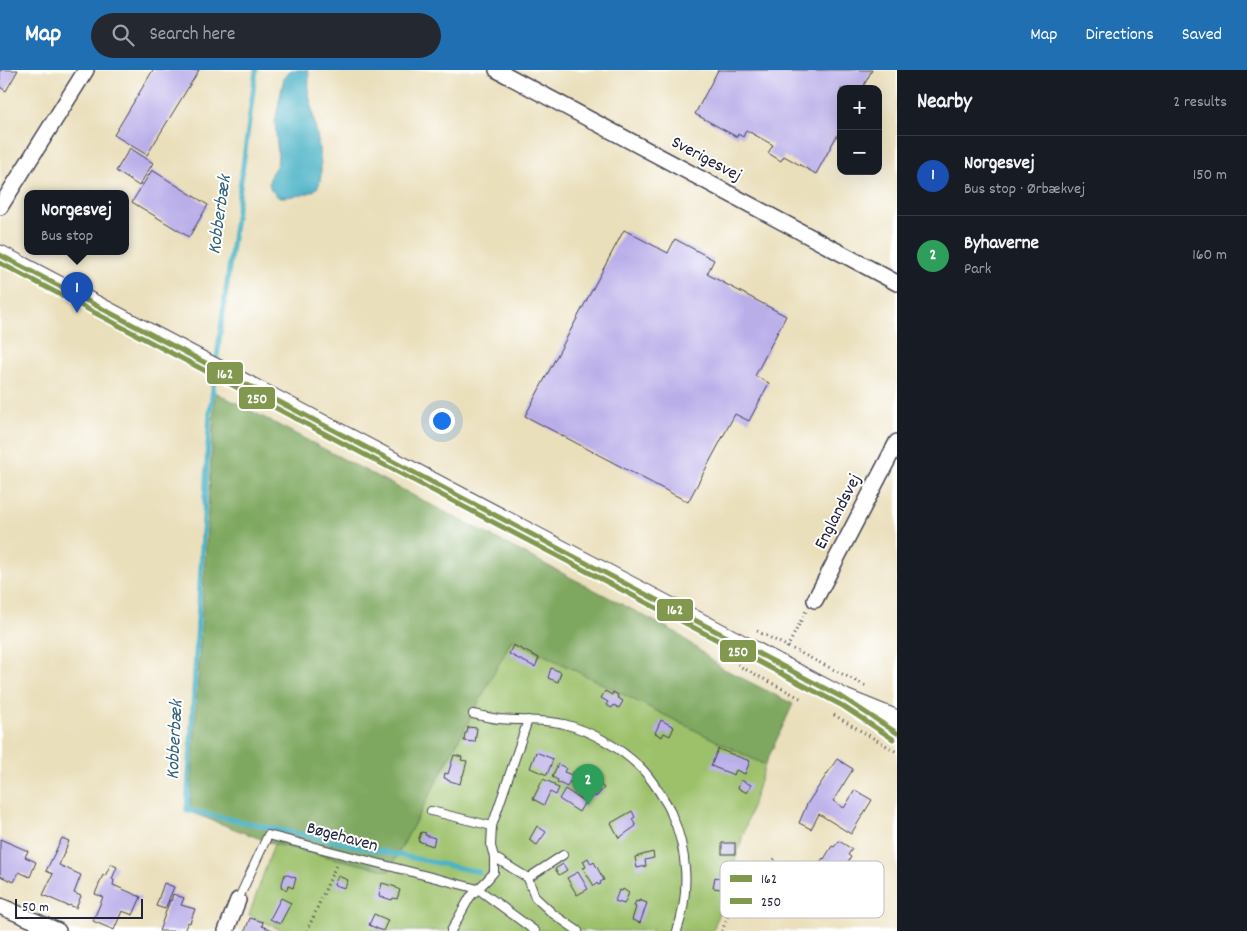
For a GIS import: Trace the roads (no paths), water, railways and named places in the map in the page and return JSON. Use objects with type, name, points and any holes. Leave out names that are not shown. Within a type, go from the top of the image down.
[{"type":"street","points":[[0,207],[86,70]]},
{"type":"street","name":"Sverigesvej","points":[[497,70],[897,283]]},
{"type":"street","points":[[0,255],[779,665],[845,699],[897,720]]},
{"type":"street","name":"Englandsvej","points":[[815,600],[897,442]]},
{"type":"street","points":[[845,699],[897,733]]},
{"type":"street","points":[[226,931],[238,900]]},
{"type":"street","points":[[0,906],[58,931]]},
{"type":"lane","points":[[473,714],[499,719],[563,724],[597,736],[640,767],[652,781],[671,812],[683,846],[686,881],[682,917],[677,931]]},
{"type":"lane","points":[[451,931],[470,897],[494,872],[494,857],[491,846],[492,826],[528,720]]},
{"type":"lane","points":[[431,811],[492,826]]},
{"type":"lane","name":"Bøgehaven","points":[[238,900],[268,835],[478,889],[535,931]]},
{"type":"lane","points":[[528,878],[563,855]]},
{"type":"lane","points":[[494,857],[528,878],[536,897],[552,913],[578,931]]},
{"type":"water","points":[[291,70],[308,70],[309,93],[320,158],[320,182],[316,189],[308,193],[298,196],[278,197],[271,190],[269,183],[271,174],[277,165],[278,157],[275,121],[284,78]]},
{"type":"waterway","name":"Kobberbæk","points":[[216,364],[256,70]]},
{"type":"waterway","name":"Kobberbæk","points":[[215,373],[210,411],[187,810],[479,872]]},
{"type":"place","name":"Norgesvej","points":[[77,313]]},
{"type":"place","name":"Byhaverne","points":[[588,805]]}]
